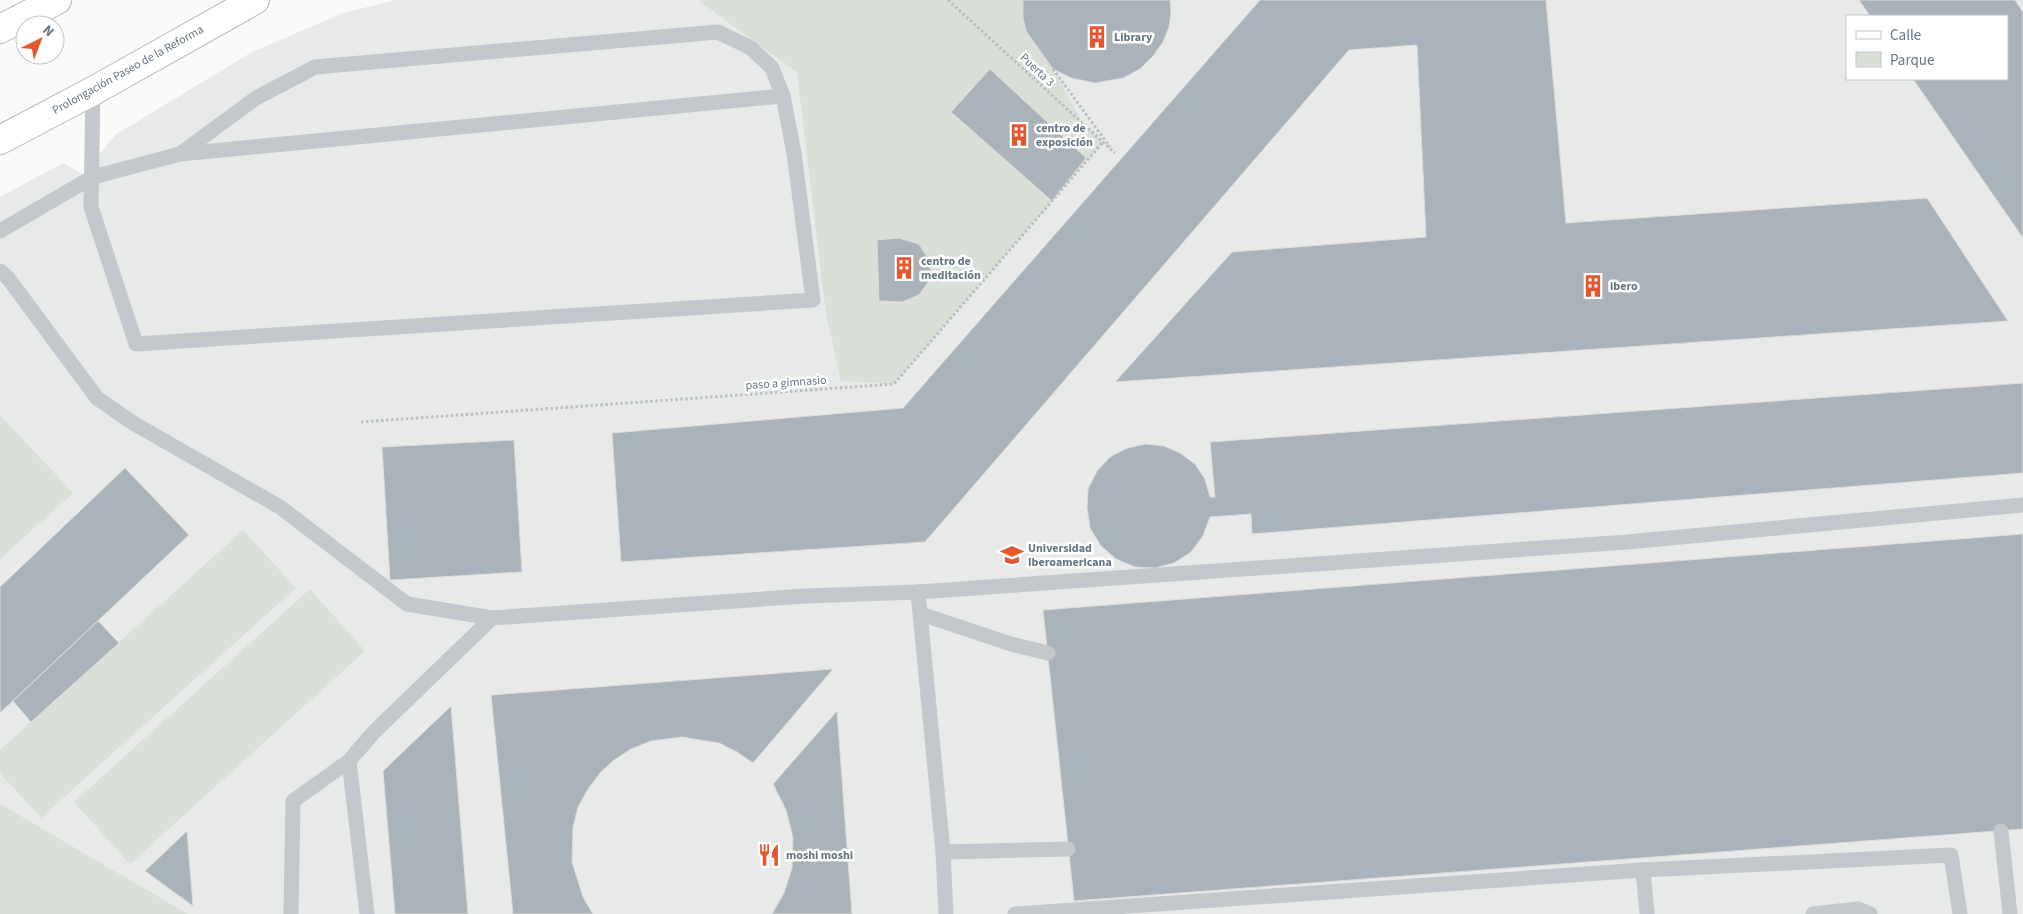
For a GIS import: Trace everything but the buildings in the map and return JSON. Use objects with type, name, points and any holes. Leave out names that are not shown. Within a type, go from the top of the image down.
[{"type":"main road","points":[[0,29],[57,0]]},
{"type":"main road","name":"Prolongación Paseo de la Reforma","points":[[0,140],[93,91],[255,0]]},
{"type":"lane","points":[[93,91],[91,207],[136,344],[813,300],[794,153],[783,96],[772,68],[750,48],[718,32],[315,67],[256,98],[180,154]]},
{"type":"lane","points":[[0,231],[93,177],[180,154],[783,96]]},
{"type":"lane","points":[[0,271],[8,278],[97,398],[133,423],[280,507],[407,604],[492,618],[806,596],[918,592],[1627,542],[2023,505]]},
{"type":"lane","points":[[918,592],[943,852],[946,914]]},
{"type":"lane","points":[[921,614],[1011,644],[1048,652]]},
{"type":"lane","points":[[291,914],[293,801],[349,761],[374,732],[492,618]]},
{"type":"lane","points":[[349,761],[367,914]]},
{"type":"lane","points":[[2001,831],[2010,914]]},
{"type":"lane","points":[[943,852],[1068,849]]},
{"type":"lane","points":[[1014,914],[1643,870],[1951,855],[1960,914]]},
{"type":"lane","points":[[1643,870],[1647,914]]},
{"type":"lane","points":[[1813,914],[1858,909],[1870,914]]},
{"type":"path","name":"Puerta 3","points":[[948,0],[1115,153],[1053,69]]},
{"type":"path","name":"paso a gimnasio","points":[[361,422],[894,384],[1103,142]]},
{"type":"shaded area","name":"Universidad Iberoamericana","points":[[396,0],[2023,0],[2023,914],[0,914],[0,197],[63,163],[83,174],[115,135],[252,52],[343,13]]},
{"type":"green space","points":[[1023,0],[1023,18],[1026,31],[1053,69],[1084,125],[1103,142],[894,384],[841,381],[826,314],[797,72],[699,1]]},
{"type":"green space","points":[[0,415],[73,493],[0,559]]},
{"type":"green space","points":[[243,530],[296,588],[41,818],[0,773],[0,750]]},
{"type":"green space","points":[[310,589],[365,651],[130,864],[74,802]]},
{"type":"green space","points":[[0,804],[188,914],[0,914]]},
{"type":"place","name":"Library","points":[[1097,37]]},
{"type":"place","name":"centro de exposición","points":[[1019,135]]},
{"type":"place","name":"centro de meditación","points":[[904,268]]},
{"type":"place","name":"ibero","points":[[1593,286]]},
{"type":"place","name":"Universidad Iberoamericana","points":[[1012,555]]},
{"type":"place","name":"moshi moshi","points":[[769,855]]}]
